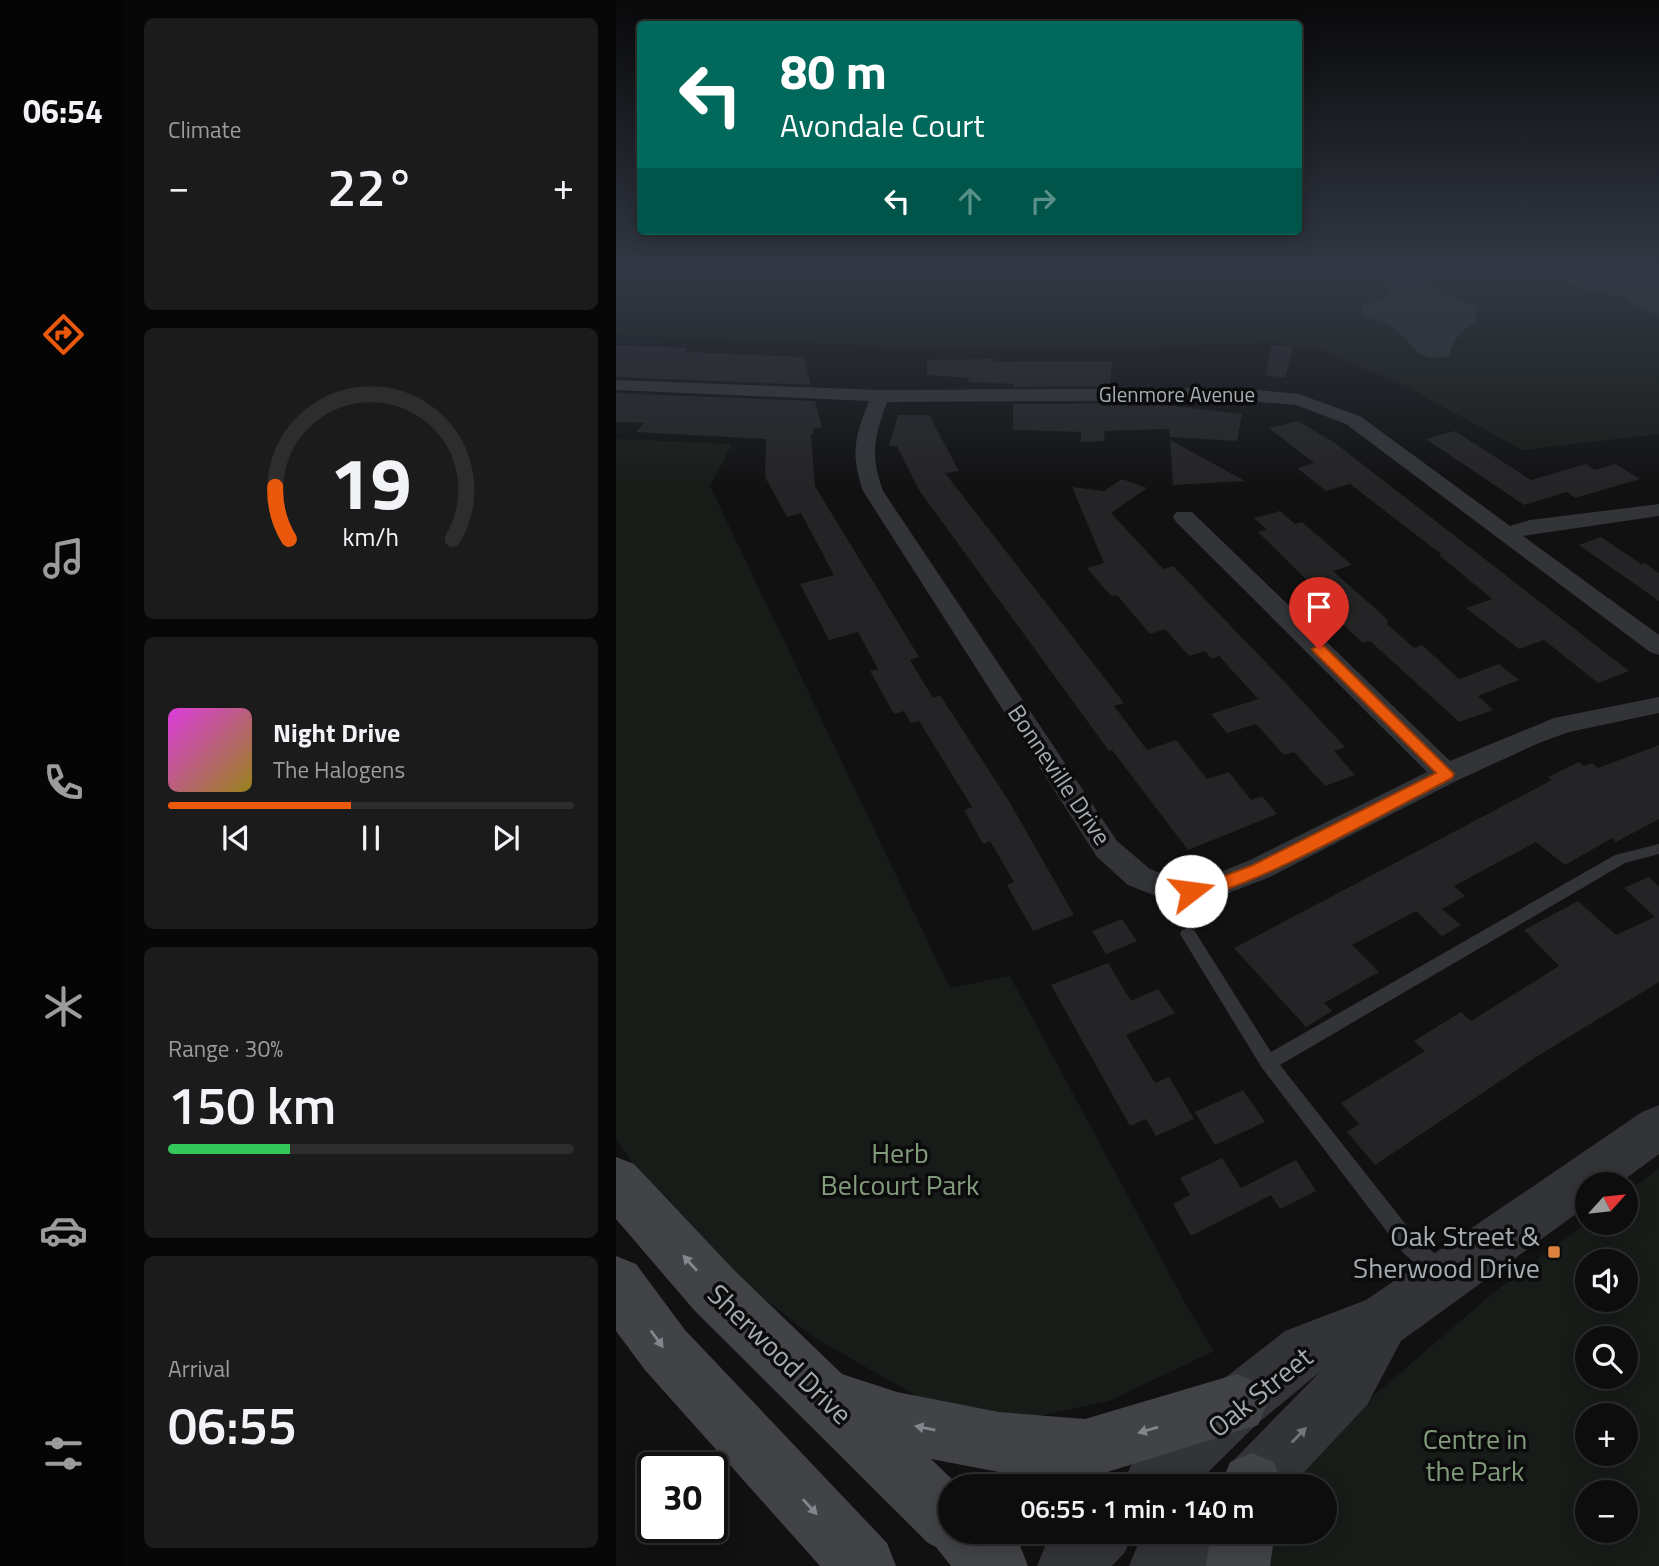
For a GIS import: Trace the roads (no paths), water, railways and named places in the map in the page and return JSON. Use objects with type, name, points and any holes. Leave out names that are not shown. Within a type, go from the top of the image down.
[{"type":"main road","name":"Sherwood Drive","points":[[616,1181],[714,1290],[938,1509]]},
{"type":"main road","points":[[616,1284],[665,1350],[864,1566]]},
{"type":"main road","points":[[825,1398],[909,1425],[999,1442],[1084,1449],[1237,1404]]},
{"type":"main road","points":[[974,1544],[996,1566]]},
{"type":"main road","points":[[1238,1566],[1242,1544]]},
{"type":"street","name":"Glenmore Avenue","points":[[616,385],[880,396],[1236,394],[1298,400],[1325,408],[1353,421],[1659,647]]},
{"type":"street","name":"Bonneville Drive","points":[[880,396],[863,442],[862,463],[873,491],[1107,849],[1139,877],[1167,888],[1191,891],[1208,889],[1259,869],[1446,774],[1563,724],[1659,705]]},
{"type":"street","points":[[1506,534],[1530,527],[1659,510]]},
{"type":"street","points":[[1184,517],[1446,774]]},
{"type":"street","name":"Oak Street","points":[[1164,1474],[1237,1404],[1304,1350],[1382,1322],[1659,1127]]},
{"type":"street","name":"Oak Street","points":[[1269,1474],[1348,1385],[1382,1322]]},
{"type":"street","points":[[1068,1566],[1091,1544]]},
{"type":"street","points":[[1160,1566],[1185,1544]]},
{"type":"lane","points":[[1268,1063],[1620,859],[1659,849]]},
{"type":"lane","points":[[1188,934],[1268,1063],[1411,1247],[1447,1275]]},
{"type":"place","name":"Oak Street & Sherwood Drive","points":[[1554,1252]]},
{"type":"park label","name":"Herb Belcourt Park","points":[[900,1169]]},
{"type":"park label","name":"Centre in the Park","points":[[1475,1455]]}]
